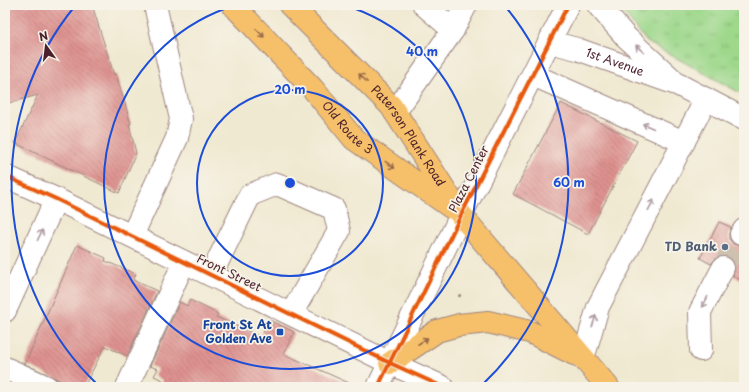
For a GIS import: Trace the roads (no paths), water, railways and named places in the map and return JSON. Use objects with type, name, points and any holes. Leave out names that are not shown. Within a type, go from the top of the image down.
[{"type":"main road","name":"Old Route 3","points":[[232,5],[313,89],[354,139],[461,215]]},
{"type":"main road","name":"Paterson Plank Road","points":[[290,5],[385,100],[395,112],[461,215],[608,387]]},
{"type":"main road","points":[[390,362],[438,332],[459,325],[488,322],[530,332],[583,358]]},
{"type":"street","points":[[132,236],[178,138],[181,119],[155,5]]},
{"type":"street","points":[[424,5],[453,30]]},
{"type":"street","points":[[395,112],[453,30],[466,5]]},
{"type":"street","name":"Plaza Center","points":[[378,387],[461,215],[568,5]]},
{"type":"street","name":"1st Avenue","points":[[598,5],[626,36],[679,85]]},
{"type":"street","name":"1st Avenue","points":[[550,42],[679,85],[744,119]]},
{"type":"street","points":[[532,75],[684,142]]},
{"type":"street","points":[[583,358],[598,307],[706,99]]},
{"type":"street","name":"Front Street","points":[[5,176],[56,199],[443,387]]},
{"type":"street","points":[[211,275],[250,195],[277,184],[334,209],[339,232],[291,314]]},
{"type":"street","points":[[5,311],[56,199]]},
{"type":"street","points":[[127,387],[184,262]]},
{"type":"street","points":[[701,350],[700,312],[723,268]]},
{"type":"street","points":[[5,368],[48,387]]},
{"type":"tunnel","points":[[723,268],[741,234]]},
{"type":"place","name":"TD Bank","points":[[725,247]]},
{"type":"place","name":"Front St At Golden Ave","points":[[280,332]]}]
